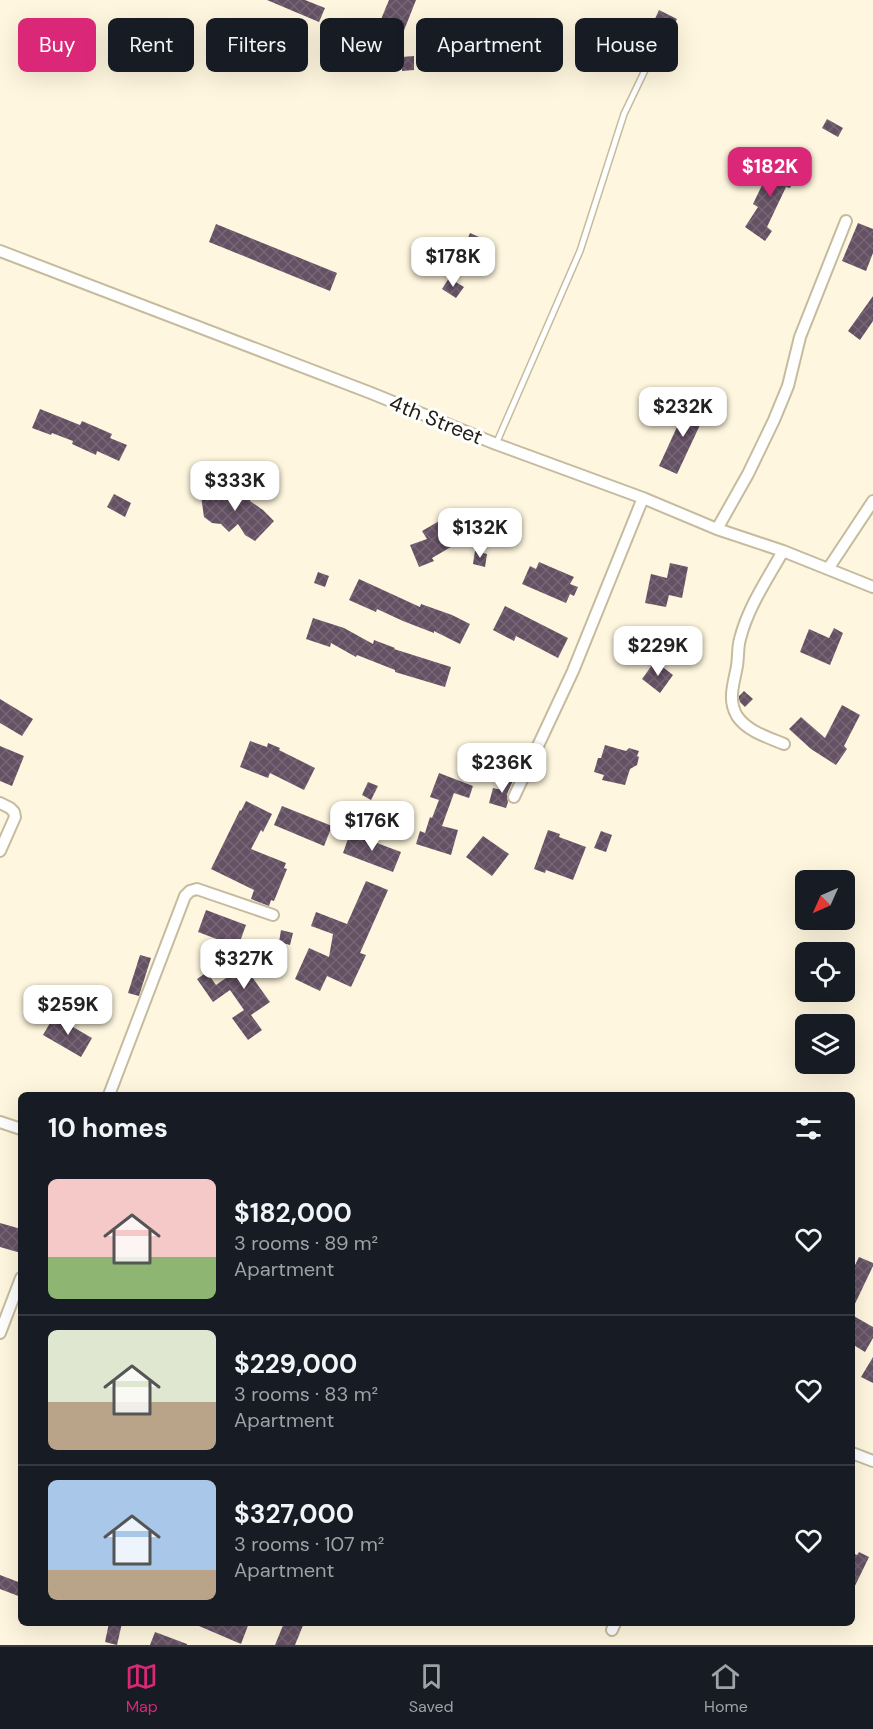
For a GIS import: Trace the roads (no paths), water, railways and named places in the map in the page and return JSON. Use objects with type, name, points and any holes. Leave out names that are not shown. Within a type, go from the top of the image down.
[{"type":"street","points":[[717,529],[744,483],[774,420],[788,386],[800,338],[846,220]]},
{"type":"street","name":"4th Street","points":[[0,251],[371,393],[496,444],[644,498],[717,529],[783,551],[873,587]]},
{"type":"street","points":[[514,797],[573,671],[644,498]]},
{"type":"street","points":[[828,569],[873,501]]},
{"type":"street","points":[[783,551],[745,622],[739,642],[738,663],[731,695],[732,706],[747,728],[784,744]]},
{"type":"street","points":[[0,803],[10,808],[15,817],[0,851]]},
{"type":"street","points":[[110,1092],[185,896],[196,889],[273,915]]},
{"type":"street","points":[[0,1122],[18,1128]]},
{"type":"street","points":[[0,1333],[18,1286]]},
{"type":"street","points":[[855,1454],[873,1461]]},
{"type":"lane","points":[[496,444],[580,251],[624,114],[644,72]]}]
